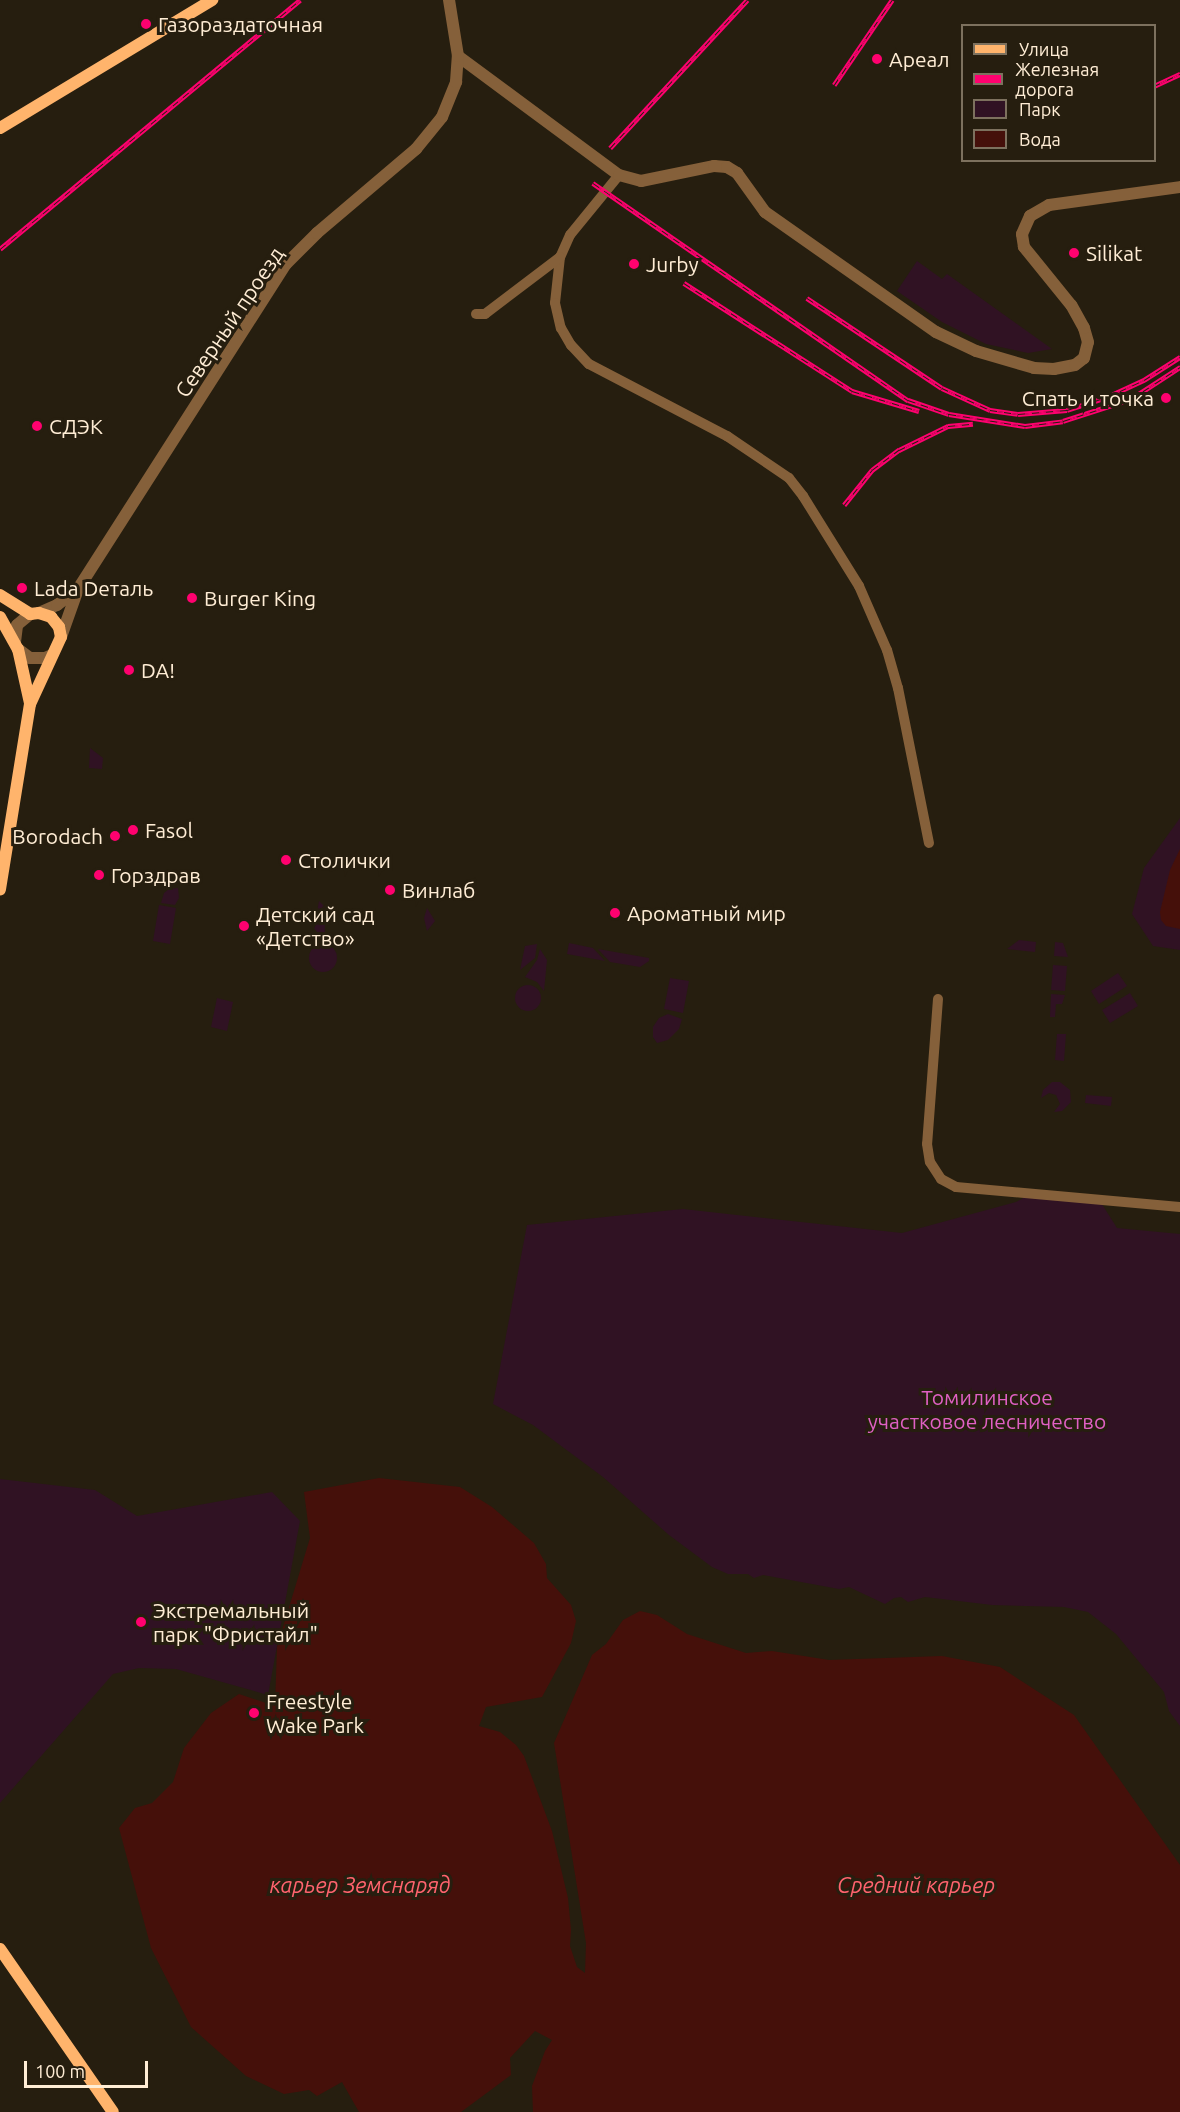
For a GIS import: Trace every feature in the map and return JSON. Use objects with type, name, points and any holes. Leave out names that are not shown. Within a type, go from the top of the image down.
[{"type":"main road","points":[[0,128],[212,0]]},
{"type":"main road","points":[[0,595],[34,613],[56,621],[61,637],[30,704],[0,890]]},
{"type":"main road","points":[[0,617],[17,646],[30,704]]},
{"type":"main road","points":[[0,1949],[113,2112]]},
{"type":"street","name":"Северный проезд","points":[[61,637],[78,589],[286,264],[317,233],[416,149],[442,117],[456,82],[458,56],[449,0]]},
{"type":"street","points":[[458,56],[619,175],[641,181],[714,166],[727,167],[737,173],[765,213],[936,332],[976,351],[1045,369],[1075,365],[1084,358],[1088,342],[1084,328],[1071,305],[1024,247],[1022,234],[1030,216],[1038,210],[1057,204],[1180,187]]},
{"type":"street","points":[[619,175],[570,235],[560,258],[555,303],[561,328],[577,352],[590,364],[727,436],[765,459],[789,478],[824,527],[859,586],[887,650],[898,688],[929,843]]},
{"type":"street","points":[[476,314],[485,314],[560,258]]},
{"type":"street","name":"Северный проезд","points":[[34,613],[57,605],[78,589]]},
{"type":"street","points":[[34,613],[17,625],[17,646],[30,658],[45,658],[52,655]]},
{"type":"street","points":[[938,999],[927,1144],[930,1162],[942,1179],[956,1187],[1180,1207]]},
{"type":"green space","points":[[917,261],[942,279],[947,274],[1052,349],[1028,353],[986,344],[942,322],[897,291]]},
{"type":"green space","points":[[90,748],[103,758],[102,769],[89,768]]},
{"type":"green space","points":[[1180,818],[1180,950],[1153,946],[1132,914],[1144,868]]},
{"type":"green space","points":[[178,888],[179,898],[175,905],[161,903],[164,893],[169,889]]},
{"type":"green space","points":[[319,901],[325,907],[328,917],[323,940],[314,928]]},
{"type":"green space","points":[[159,905],[176,908],[170,944],[153,941]]},
{"type":"green space","points":[[427,908],[435,921],[427,931],[424,918]]},
{"type":"green space","points":[[1019,940],[1036,942],[1035,952],[1007,949]]},
{"type":"green space","points":[[1055,942],[1063,943],[1068,957],[1054,956]]},
{"type":"green space","points":[[569,943],[593,948],[605,961],[567,954]]},
{"type":"green space","points":[[323,944],[333,948],[337,958],[333,968],[323,972],[313,968],[309,958],[313,948]]},
{"type":"green space","points":[[537,944],[535,958],[520,970],[525,946]]},
{"type":"green space","points":[[540,949],[547,960],[544,991],[537,982],[525,977],[537,960]]},
{"type":"green space","points":[[598,949],[649,958],[649,961],[640,967],[610,962]]},
{"type":"green space","points":[[1053,965],[1067,966],[1065,991],[1051,990]]},
{"type":"green space","points":[[1118,973],[1127,986],[1099,1004],[1091,991]]},
{"type":"green space","points":[[670,978],[689,981],[683,1013],[664,1009]]},
{"type":"green space","points":[[528,985],[538,988],[541,998],[538,1008],[528,1011],[518,1008],[515,998],[518,988]]},
{"type":"green space","points":[[1130,993],[1138,1006],[1110,1023],[1102,1010]]},
{"type":"green space","points":[[1051,994],[1065,995],[1062,1004],[1056,1004],[1055,1017],[1050,1017]]},
{"type":"green space","points":[[217,998],[233,1002],[227,1031],[211,1027]]},
{"type":"green space","points":[[668,1014],[682,1019],[679,1029],[668,1040],[657,1043],[653,1037],[653,1027],[659,1018]]},
{"type":"green space","points":[[1057,1034],[1066,1034],[1064,1061],[1055,1060]]},
{"type":"green space","points":[[1052,1082],[1060,1082],[1070,1090],[1071,1102],[1062,1111],[1054,1112],[1060,1104],[1056,1095],[1049,1093],[1041,1098],[1043,1090]]},
{"type":"green space","points":[[1086,1095],[1112,1097],[1111,1106],[1085,1103]]},
{"type":"green space","name":"Томилинское участковое лесничество","points":[[1027,1196],[1100,1201],[1117,1228],[1180,1234],[1180,1726],[1169,1711],[1164,1692],[1116,1634],[1088,1612],[1064,1607],[992,1605],[925,1597],[908,1602],[901,1597],[894,1598],[885,1604],[849,1587],[839,1589],[763,1575],[754,1578],[748,1574],[728,1574],[712,1567],[669,1535],[603,1477],[533,1425],[493,1404],[527,1225],[683,1209],[902,1233],[1016,1202]]},
{"type":"green space","name":"Экстремальный парк \"Фристайл\"","points":[[0,1479],[95,1490],[137,1516],[272,1492],[300,1521],[268,1695],[176,1669],[139,1668],[113,1674],[0,1803]]},
{"type":"water","points":[[1180,849],[1180,929],[1166,926],[1161,920],[1160,912],[1170,870]]},
{"type":"water","points":[[379,1478],[460,1487],[492,1507],[534,1543],[546,1564],[547,1578],[571,1605],[576,1621],[571,1643],[542,1697],[486,1707],[479,1726],[500,1732],[516,1745],[524,1756],[552,1831],[568,1898],[570,1946],[577,1967],[585,1973],[586,1943],[554,1743],[592,1655],[606,1644],[623,1620],[640,1611],[657,1615],[687,1634],[746,1653],[772,1651],[829,1660],[942,1656],[1000,1667],[1074,1715],[1180,1865],[1180,2112],[533,2112],[532,2086],[545,2051],[552,2040],[535,2031],[510,2058],[511,2075],[461,2112],[359,2112],[342,2082],[317,2096],[309,2090],[284,2094],[246,2076],[191,2027],[151,1948],[119,1828],[135,1808],[152,1803],[173,1782],[184,1748],[211,1713],[239,1694],[275,1706],[277,1647],[310,1538],[304,1492]]},
{"type":"railway","points":[[0,249],[300,0]]},
{"type":"railway","points":[[610,148],[747,0]]},
{"type":"railway","points":[[834,85],[892,0]]},
{"type":"railway","points":[[1156,85],[1180,74]]},
{"type":"railway","points":[[593,183],[908,400],[949,414],[1025,426],[1063,421],[1131,399],[1180,367]]},
{"type":"railway","points":[[684,283],[852,391],[919,411]]},
{"type":"railway","points":[[807,298],[942,388],[990,410],[1018,414],[1067,410],[1107,397],[1144,380],[1180,357]]},
{"type":"railway","points":[[844,505],[872,470],[899,450],[948,426],[973,424]]},
{"type":"place","name":"Газораздаточная","points":[[146,24]]},
{"type":"place","name":"Ареал","points":[[877,59]]},
{"type":"place","name":"Silikat","points":[[1074,253]]},
{"type":"place","name":"Jurby","points":[[634,264]]},
{"type":"place","name":"Спать и точка","points":[[1166,398]]},
{"type":"place","name":"СДЭК","points":[[37,426]]},
{"type":"place","name":"Lada Dеталь","points":[[22,588]]},
{"type":"place","name":"Burger King","points":[[192,598]]},
{"type":"place","name":"DA!","points":[[129,670]]},
{"type":"place","name":"Fasol","points":[[133,830]]},
{"type":"place","name":"Borodach","points":[[115,836]]},
{"type":"place","name":"Столички","points":[[286,860]]},
{"type":"place","name":"Горздрав","points":[[99,875]]},
{"type":"place","name":"Винлаб","points":[[390,890]]},
{"type":"place","name":"Ароматный мир","points":[[615,913]]},
{"type":"place","name":"Детский сад «Детство»","points":[[244,926]]},
{"type":"place","name":"Экстремальный парк \"Фристайл\"","points":[[141,1622]]},
{"type":"place","name":"Freestyle Wake Park","points":[[254,1713]]},
{"type":"water label","name":"карьер Земснаряд","points":[[360,1885]]},
{"type":"water label","name":"Средний карьер","points":[[916,1885]]}]
